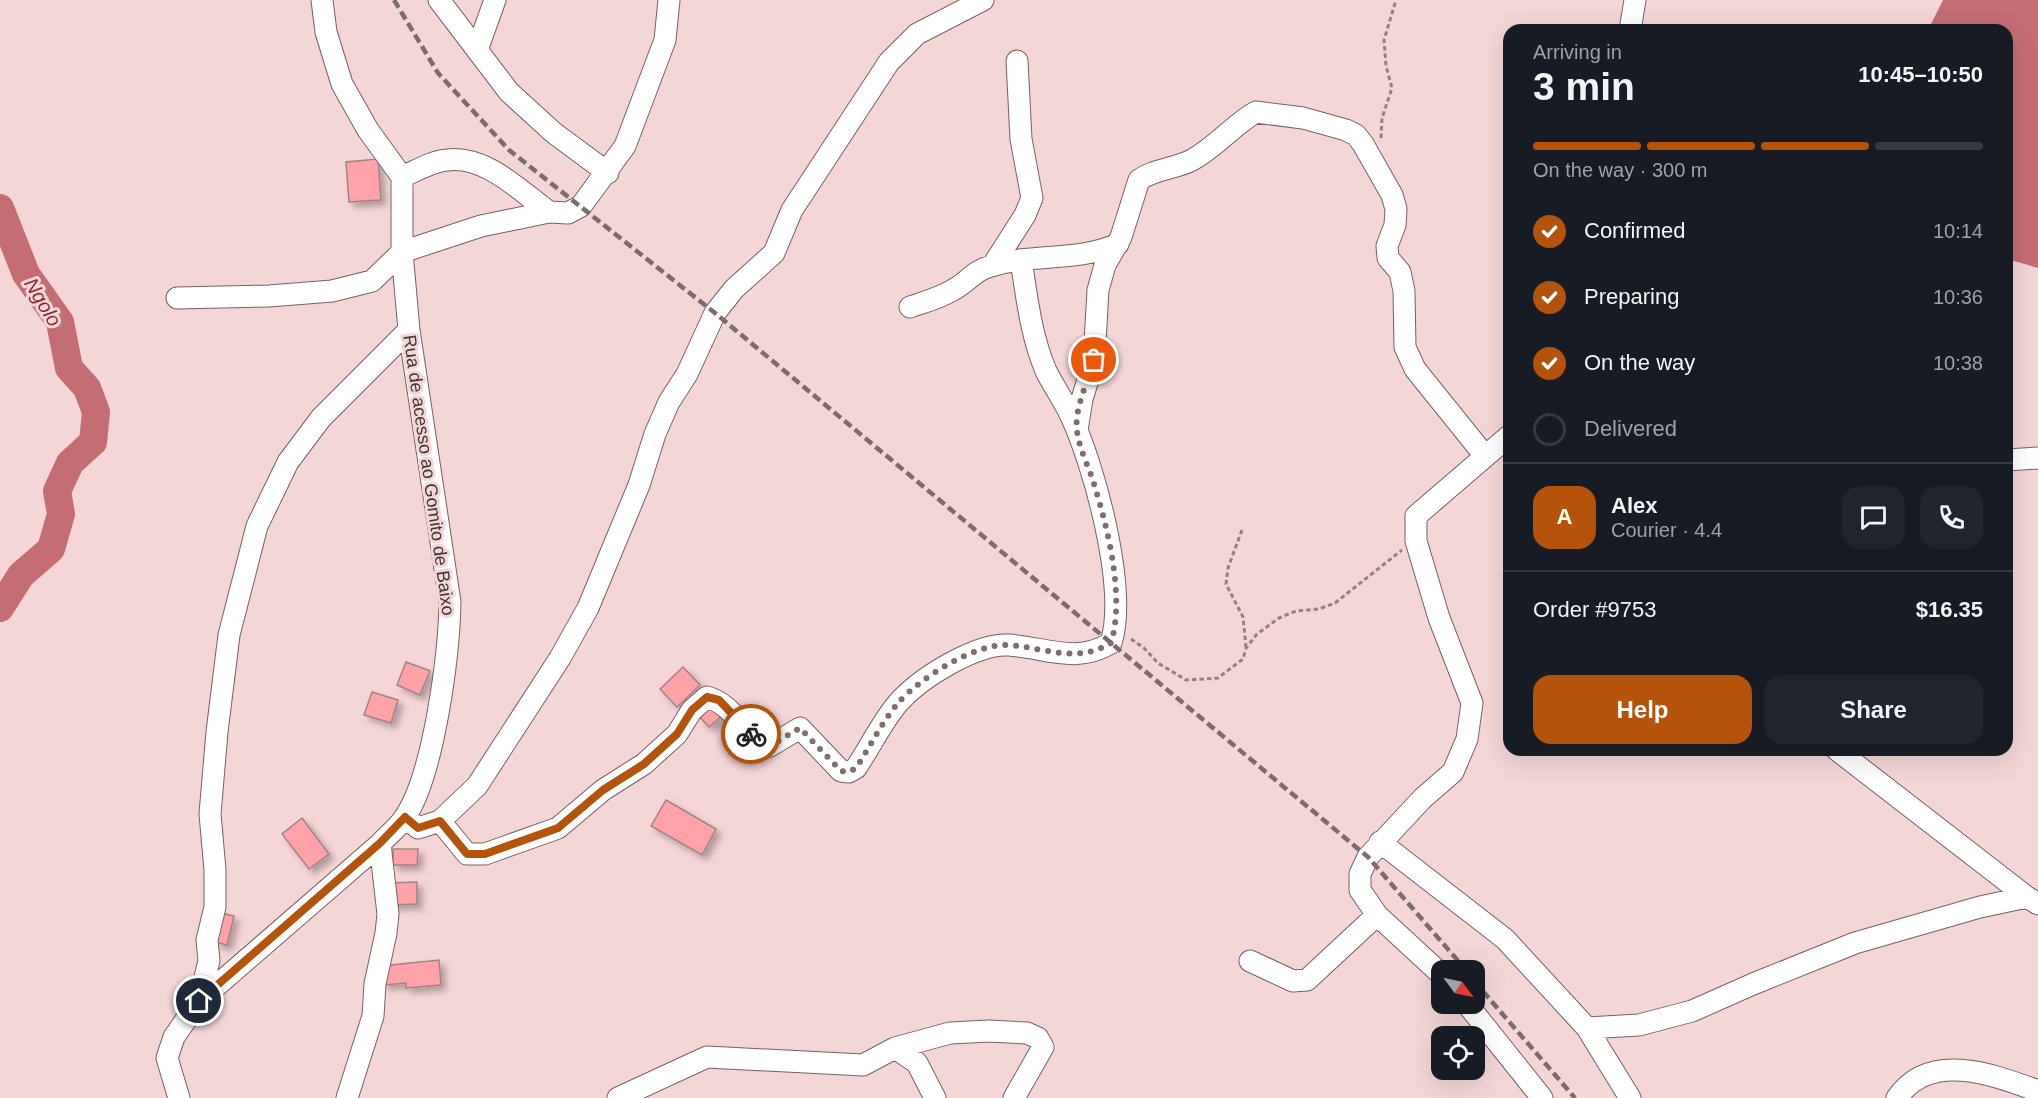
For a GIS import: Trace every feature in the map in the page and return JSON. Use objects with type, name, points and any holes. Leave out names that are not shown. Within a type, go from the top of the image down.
[{"type":"street","points":[[322,0],[326,32],[342,84],[368,130],[402,177],[444,160],[464,159],[485,166],[549,212]]},
{"type":"street","points":[[439,0],[509,92],[554,133],[608,172]]},
{"type":"street","points":[[477,50],[495,0]]},
{"type":"street","points":[[177,298],[269,296],[332,291],[372,281],[402,252],[482,226],[549,212],[568,213],[581,206],[625,146],[665,40],[669,0]]},
{"type":"street","points":[[405,817],[418,828],[440,821],[477,786],[560,658],[588,608],[639,485],[665,413],[687,374],[715,313],[734,289],[774,253],[792,210],[888,62],[917,34],[983,0]]},
{"type":"street","points":[[1631,24],[1635,0]]},
{"type":"street","points":[[993,265],[1025,215],[1032,198],[1022,139],[1017,61]]},
{"type":"street","points":[[1077,430],[1082,399],[1094,360],[1098,290],[1105,265],[1118,244],[1139,180],[1147,174],[1173,169],[1193,160],[1256,112],[1303,118],[1356,135],[1392,195],[1396,209],[1395,225],[1387,246],[1388,258],[1400,272],[1404,291],[1405,347],[1415,369],[1485,456]]},
{"type":"street","name":"Rua de acesso ao Gomito de Baixo","points":[[179,1098],[167,1058],[174,1037],[199,1001],[380,843],[405,817],[420,785],[431,742],[449,634],[450,602],[409,330],[402,252],[402,177]]},
{"type":"street","points":[[910,307],[953,290],[975,272],[993,265],[1021,260],[1076,256],[1118,244]]},
{"type":"street","points":[[440,821],[467,854],[485,854],[558,828],[603,790],[644,764],[677,734],[692,710],[707,697],[719,700],[745,729],[770,746],[800,728],[841,771],[849,772],[856,768],[898,703],[956,660],[980,650],[1007,645],[1066,654],[1095,652],[1111,643],[1116,628],[1111,551],[1099,501],[1077,430],[1046,371],[1030,321],[1021,260]]},
{"type":"street","points":[[199,1001],[209,961],[207,940],[215,907],[215,870],[210,813],[216,732],[229,635],[257,526],[288,462],[321,418],[409,330]]},
{"type":"street","points":[[1431,965],[1377,915],[1360,890],[1360,873],[1380,842],[1453,772],[1467,739],[1472,703],[1439,618],[1416,541],[1416,516],[1503,441]]},
{"type":"street","points":[[2013,460],[2038,458]]},
{"type":"street","points":[[1845,756],[2033,900]]},
{"type":"street","points":[[1380,842],[1505,939],[1587,1028],[1630,1098]]},
{"type":"street","points":[[347,1098],[373,1016],[375,984],[387,933],[388,914],[380,843]]},
{"type":"street","points":[[1587,1028],[1639,1025],[1692,1011],[1855,943],[1980,907],[2033,900]]},
{"type":"street","points":[[1250,961],[1293,981],[1307,980],[1377,915]]},
{"type":"street","points":[[1475,1014],[1542,1098]]},
{"type":"street","points":[[618,1098],[706,1058],[862,1065],[895,1048],[950,1034],[989,1031],[1027,1033],[1038,1038],[1043,1047],[1014,1098]]},
{"type":"street","points":[[895,1048],[917,1063],[935,1098]]},
{"type":"street","points":[[1897,1098],[1905,1087],[1938,1070],[1990,1073],[2038,1091]]},
{"type":"path","points":[[1372,162],[1380,144],[1382,118],[1392,88],[1386,66],[1384,40],[1396,0]]},
{"type":"path","points":[[1116,628],[1144,648],[1158,663],[1186,680],[1218,678],[1243,659],[1246,648],[1243,617],[1226,584],[1228,568],[1242,530]]},
{"type":"path","points":[[1246,648],[1257,634],[1280,618],[1335,603],[1416,541]]},
{"type":"shaded area","points":[[1943,0],[2038,0],[2038,268],[2013,261],[2013,24],[1931,24]]},
{"type":"building","points":[[378,159],[381,200],[349,202],[346,162]]},
{"type":"building","points":[[406,662],[430,671],[420,695],[397,685]]},
{"type":"building","points":[[683,667],[700,685],[677,707],[660,689]]},
{"type":"building","points":[[372,692],[398,700],[391,723],[364,715]]},
{"type":"building","points":[[710,703],[722,716],[709,727],[697,714]]},
{"type":"building","points":[[666,800],[716,829],[702,855],[651,826]]},
{"type":"building","points":[[302,818],[329,854],[309,869],[282,834]]},
{"type":"building","points":[[393,849],[418,849],[417,865],[393,865]]},
{"type":"building","points":[[417,882],[417,904],[391,905],[390,883]]},
{"type":"building","points":[[221,913],[234,916],[227,945],[214,942]]},
{"type":"building","points":[[439,960],[441,985],[406,988],[406,983],[384,985],[382,966]]},
{"type":"waterway","name":"Ngolo","points":[[0,208],[26,274],[60,322],[69,368],[87,388],[96,412],[93,442],[70,463],[57,491],[61,514],[51,549],[21,575],[0,608]]},
{"type":"railway","points":[[394,0],[438,73],[509,150],[715,313],[1368,857],[1457,960]]},
{"type":"railway","points":[[1485,994],[1575,1098]]},
{"type":"way so far","points":[[751,734],[760,742],[770,746],[800,728],[841,771],[849,772],[856,768],[898,703],[956,660],[980,650],[1007,645],[1066,654],[1095,652],[1111,643],[1116,628],[1111,551],[1099,501],[1077,430],[1082,399],[1094,360]]},
{"type":"route","points":[[199,1001],[380,843],[405,817],[418,828],[440,821],[467,854],[485,854],[558,828],[603,790],[644,764],[677,734],[692,710],[707,697],[719,700],[751,734]]}]
